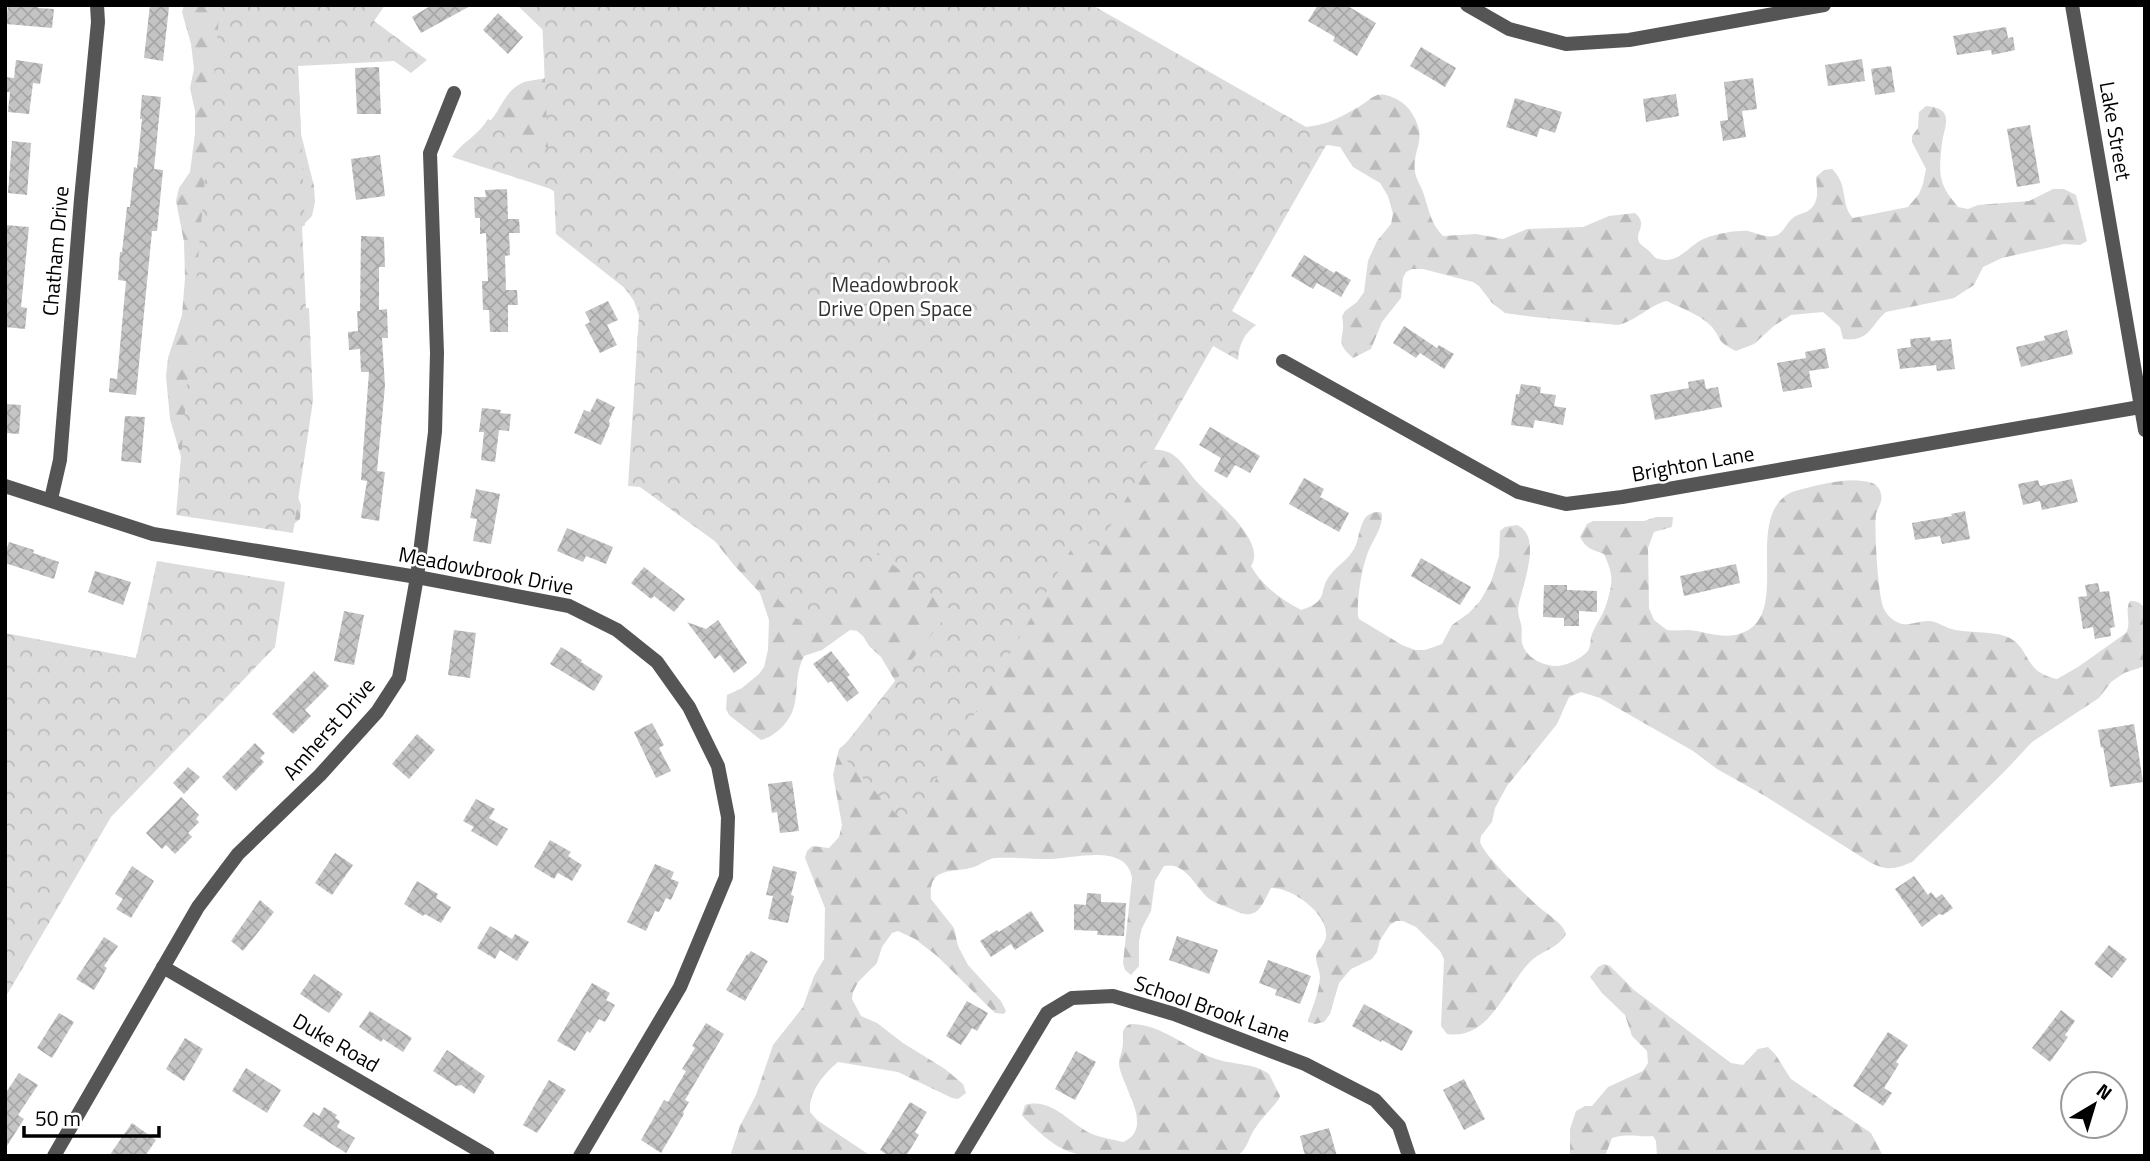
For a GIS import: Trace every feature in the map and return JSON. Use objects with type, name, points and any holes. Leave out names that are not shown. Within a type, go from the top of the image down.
[{"type":"street","name":"Chatham Drive","points":[[51,499],[60,460],[97,5]]},
{"type":"street","points":[[1467,5],[1509,29],[1566,44],[1629,40],[1824,5]]},
{"type":"street","name":"Lake Street","points":[[2072,5],[2145,430]]},
{"type":"street","name":"Amherst Drive","points":[[54,1156],[198,907],[238,854],[320,775],[377,712],[399,678],[417,577],[435,432],[437,353],[430,153],[454,93]]},
{"type":"street","name":"Brighton Lane","points":[[1283,361],[1518,492],[1566,504],[1636,495],[2140,407]]},
{"type":"street","name":"Meadowbrook Drive","points":[[5,486],[153,534],[417,577],[569,606],[617,631],[657,662],[689,707],[718,766],[728,817],[726,877],[680,987],[580,1156]]},
{"type":"street","name":"Duke Road","points":[[163,967],[488,1156]]},
{"type":"street","name":"School Brook Lane","points":[[961,1156],[1047,1013],[1072,998],[1113,996],[1174,1014],[1305,1064],[1375,1100],[1399,1126],[1409,1156]]},
{"type":"green space","points":[[184,5],[371,5],[297,45],[301,134],[314,186],[315,202],[312,216],[297,231],[298,497],[301,505],[300,519],[294,524],[182,460],[170,419],[166,376],[168,358],[182,315],[185,278],[184,242],[176,201],[179,188],[190,172],[195,134],[195,111],[190,88],[194,69],[191,44],[182,12]]},
{"type":"green space","points":[[220,5],[385,5],[374,21],[427,60],[411,73],[394,61],[298,66],[305,225],[302,227],[313,401],[293,533],[176,515]]},
{"type":"green space","points":[[517,5],[1067,5],[1294,128],[1331,121],[1379,95],[1390,96],[1407,106],[1419,132],[1416,175],[1433,221],[1443,236],[1476,234],[1503,239],[1527,229],[1583,227],[1609,216],[1635,213],[1641,221],[1639,242],[1655,258],[1666,260],[1678,257],[1700,241],[1721,234],[1748,231],[1768,236],[1777,235],[1791,220],[1812,208],[1817,196],[1816,177],[1824,170],[1832,169],[1837,175],[1853,218],[1908,207],[1919,194],[1926,169],[1912,142],[1912,136],[1918,128],[1919,112],[1926,106],[1939,109],[1946,120],[1941,152],[1941,177],[1945,189],[1958,207],[1968,209],[1978,205],[2029,201],[2053,189],[2064,189],[2076,195],[2087,241],[2080,245],[2064,244],[2002,258],[1983,267],[1974,285],[1954,298],[1886,312],[1859,338],[1843,339],[1840,327],[1823,312],[1791,315],[1754,344],[1736,351],[1723,343],[1712,327],[1702,319],[1667,301],[1618,325],[1534,317],[1505,313],[1473,282],[1423,269],[1412,269],[1406,272],[1401,298],[1382,322],[1371,349],[1353,358],[1343,347],[1342,316],[1364,292],[1368,261],[1377,241],[1391,224],[1393,214],[1388,196],[1380,183],[1353,167],[1340,147],[1321,147],[1151,449],[1176,457],[1237,521],[1252,545],[1254,556],[1251,566],[1261,580],[1273,592],[1301,610],[1320,599],[1327,580],[1354,549],[1365,518],[1380,512],[1381,525],[1363,569],[1358,616],[1402,645],[1415,650],[1425,650],[1442,644],[1452,625],[1480,601],[1491,582],[1499,556],[1500,531],[1505,527],[1517,525],[1525,531],[1530,551],[1518,609],[1525,651],[1547,665],[1561,666],[1575,660],[1589,649],[1592,634],[1605,609],[1611,585],[1610,568],[1604,554],[1587,547],[1580,537],[1587,524],[1593,521],[1644,521],[1656,517],[1673,517],[1672,527],[1654,532],[1648,548],[1649,608],[1654,620],[1667,630],[1735,635],[1753,627],[1762,613],[1766,594],[1768,530],[1774,511],[1785,496],[1821,484],[1858,480],[1874,484],[1881,492],[1876,514],[1878,578],[1884,609],[1894,620],[1906,624],[1930,621],[1955,630],[1997,634],[2009,638],[2022,649],[2036,670],[2057,679],[2126,633],[2128,605],[2130,601],[2134,601],[2141,604],[2145,613],[2145,666],[2124,673],[2111,682],[2099,698],[2032,742],[1912,862],[1891,868],[1871,863],[1717,769],[1693,751],[1600,698],[1581,692],[1569,697],[1557,724],[1507,786],[1495,808],[1492,822],[1481,836],[1480,842],[1498,866],[1558,923],[1566,934],[1555,946],[1532,960],[1487,1020],[1462,1034],[1447,1034],[1441,1026],[1444,959],[1440,951],[1416,927],[1403,921],[1390,925],[1372,959],[1351,969],[1339,983],[1330,1014],[1324,1022],[1315,1024],[1308,1020],[1319,983],[1316,957],[1326,937],[1325,928],[1322,920],[1308,904],[1289,892],[1271,888],[1257,911],[1252,914],[1240,913],[1211,900],[1179,868],[1164,866],[1155,881],[1151,911],[1139,940],[1139,966],[1131,975],[1125,970],[1123,963],[1132,878],[1128,867],[1121,860],[1099,855],[1051,859],[995,858],[974,867],[943,873],[933,881],[931,899],[954,928],[958,946],[968,965],[1001,1001],[1006,1011],[1004,1014],[995,1013],[937,956],[915,939],[898,931],[892,933],[882,947],[877,963],[858,982],[852,999],[861,1016],[877,1023],[945,1069],[963,1084],[966,1093],[958,1099],[952,1098],[898,1072],[838,1062],[818,1084],[810,1104],[810,1112],[817,1120],[871,1156],[730,1156],[740,1126],[756,1095],[773,1045],[803,1007],[814,976],[824,959],[825,908],[805,858],[812,846],[829,848],[839,837],[842,825],[833,775],[839,749],[852,738],[897,684],[881,657],[863,636],[850,630],[822,650],[804,656],[792,712],[788,720],[773,734],[761,740],[729,715],[726,709],[727,695],[742,688],[764,667],[768,650],[769,620],[760,593],[707,531],[640,357],[637,338],[641,321],[634,301],[556,193],[532,175],[488,123],[516,87],[525,82],[545,78],[543,30]]},
{"type":"green space","name":"Meadowbrook Drive Open Space","points":[[529,5],[1092,5],[1329,140],[1232,311],[1256,325],[1243,340],[1238,360],[1213,346],[1097,550],[1079,536],[908,827],[839,752],[951,610],[878,553],[812,636],[745,563],[640,487],[628,486],[640,300],[556,234],[554,190],[452,157],[488,119],[548,148],[542,18]]},
{"type":"green space","points":[[157,561],[285,582],[275,647],[111,817],[5,998],[5,633],[136,658]]},
{"type":"green space","points":[[1604,964],[1610,966],[1634,990],[1731,1063],[1743,1065],[1758,1049],[1768,1047],[1791,1079],[1871,1133],[1883,1156],[1657,1156],[1653,1136],[1627,1135],[1612,1138],[1605,1156],[1570,1156],[1570,1129],[1576,1111],[1592,1106],[1608,1087],[1643,1071],[1648,1063],[1647,1051],[1632,1036],[1625,1015],[1590,977]]},
{"type":"green space","points":[[1130,1024],[1153,1028],[1205,1055],[1250,1066],[1269,1074],[1279,1099],[1258,1123],[1241,1153],[1237,1156],[1086,1156],[1055,1145],[1022,1115],[1025,1105],[1043,1104],[1098,1136],[1123,1142],[1132,1136],[1137,1127],[1137,1117],[1119,1064],[1123,1032]]},
{"type":"building","points":[[8,5],[38,5],[38,8],[54,9],[52,28],[6,24]]},
{"type":"building","points":[[150,5],[169,7],[163,61],[144,58]]},
{"type":"building","points":[[432,5],[472,5],[421,33],[412,17]]},
{"type":"building","points":[[1318,5],[1346,5],[1376,23],[1357,56],[1333,41],[1335,37],[1308,21]]},
{"type":"building","points":[[498,13],[523,37],[508,54],[483,30]]},
{"type":"building","points":[[2006,27],[2008,38],[2013,37],[2015,50],[1992,55],[1991,50],[1957,55],[1953,36]]},
{"type":"building","points":[[1421,47],[1456,68],[1445,87],[1410,66]]},
{"type":"building","points":[[1862,59],[1865,81],[1828,86],[1825,65]]},
{"type":"building","points":[[16,60],[43,64],[40,84],[33,83],[29,114],[8,112],[10,92],[5,92],[5,77],[14,78]]},
{"type":"building","points":[[1891,66],[1895,92],[1875,95],[1871,69]]},
{"type":"building","points":[[379,67],[381,114],[357,114],[355,68]]},
{"type":"building","points":[[1753,78],[1757,109],[1742,111],[1746,137],[1723,141],[1720,121],[1728,120],[1724,82]]},
{"type":"building","points":[[1676,94],[1679,116],[1646,122],[1643,99]]},
{"type":"building","points":[[142,95],[161,97],[154,169],[163,170],[157,231],[152,231],[136,395],[109,392],[110,378],[117,379],[126,281],[118,280],[120,252],[127,207],[130,207],[134,167],[137,168]]},
{"type":"building","points":[[1515,98],[1562,112],[1555,133],[1540,128],[1537,137],[1506,127]]},
{"type":"building","points":[[2030,125],[2040,183],[2017,187],[2007,129]]},
{"type":"building","points":[[12,141],[31,143],[27,195],[8,193]]},
{"type":"building","points":[[380,155],[385,196],[356,200],[351,159]]},
{"type":"building","points":[[507,189],[508,219],[519,219],[520,233],[509,233],[510,255],[505,256],[506,290],[517,290],[518,305],[508,305],[508,332],[490,332],[489,310],[483,310],[482,281],[488,281],[486,233],[480,234],[480,218],[475,218],[474,197],[486,197],[485,190]]},
{"type":"building","points":[[5,225],[29,227],[21,307],[27,308],[25,329],[5,327]]},
{"type":"building","points":[[361,236],[384,237],[385,267],[379,267],[379,310],[387,309],[388,338],[382,338],[385,386],[377,471],[385,472],[379,521],[361,518],[367,481],[361,480],[369,372],[361,372],[360,349],[349,350],[348,332],[358,331]]},
{"type":"building","points":[[1304,255],[1351,280],[1341,297],[1317,283],[1313,289],[1291,276]]},
{"type":"building","points":[[608,301],[618,320],[607,325],[617,345],[600,353],[585,325],[590,322],[585,312]]},
{"type":"building","points":[[1404,326],[1437,348],[1439,345],[1454,354],[1444,369],[1420,353],[1416,358],[1393,343]]},
{"type":"building","points":[[2067,330],[2073,354],[2021,367],[2016,347],[2045,340],[2044,336]]},
{"type":"building","points":[[1930,337],[1931,341],[1951,339],[1955,369],[1937,371],[1936,365],[1900,369],[1897,349],[1911,347],[1910,339]]},
{"type":"building","points":[[1825,348],[1829,368],[1809,371],[1812,387],[1783,392],[1777,363],[1806,358],[1805,352]]},
{"type":"building","points":[[1704,379],[1706,389],[1718,387],[1722,407],[1655,420],[1650,395],[1689,388],[1688,382]]},
{"type":"building","points":[[1521,384],[1541,387],[1540,393],[1556,395],[1554,406],[1566,408],[1563,425],[1535,420],[1533,428],[1511,425],[1516,394],[1519,394]]},
{"type":"building","points":[[597,398],[615,407],[601,445],[574,433],[584,410],[590,412]]},
{"type":"building","points":[[5,404],[21,405],[19,434],[5,433]]},
{"type":"building","points":[[482,408],[511,414],[509,431],[499,430],[495,462],[481,460],[484,432],[479,432]]},
{"type":"building","points":[[125,416],[145,417],[141,463],[121,461]]},
{"type":"building","points":[[1210,427],[1260,456],[1250,473],[1235,465],[1227,478],[1214,471],[1221,458],[1199,445]]},
{"type":"building","points":[[1304,478],[1324,489],[1320,497],[1349,513],[1339,532],[1289,504]]},
{"type":"building","points":[[2072,479],[2078,502],[2042,510],[2040,501],[2023,505],[2018,484],[2038,480],[2040,486]]},
{"type":"building","points":[[476,489],[500,494],[491,544],[473,541],[477,519],[470,518]]},
{"type":"building","points":[[1965,511],[1970,539],[1942,544],[1940,536],[1915,540],[1912,523]]},
{"type":"building","points":[[567,528],[613,547],[606,564],[586,556],[583,562],[557,551]]},
{"type":"building","points":[[9,542],[59,562],[54,579],[5,563]]},
{"type":"building","points":[[1421,558],[1471,587],[1460,605],[1411,576]]},
{"type":"building","points":[[1736,564],[1740,583],[1684,596],[1680,576]]},
{"type":"building","points":[[644,567],[685,599],[674,612],[631,583]]},
{"type":"building","points":[[95,571],[131,582],[123,605],[88,592]]},
{"type":"building","points":[[2098,583],[2100,592],[2109,591],[2115,627],[2110,628],[2111,636],[2095,639],[2093,627],[2083,629],[2078,597],[2087,596],[2085,585]]},
{"type":"building","points":[[1544,585],[1567,585],[1567,590],[1597,591],[1597,612],[1579,611],[1579,626],[1564,626],[1564,618],[1543,617]]},
{"type":"building","points":[[344,611],[364,615],[354,665],[334,661]]},
{"type":"building","points":[[718,620],[747,663],[734,673],[720,655],[715,659],[687,622],[706,629]]},
{"type":"building","points":[[454,630],[476,633],[470,678],[448,675]]},
{"type":"building","points":[[561,647],[603,676],[594,691],[550,664]]},
{"type":"building","points":[[831,651],[850,675],[847,677],[859,693],[847,702],[813,664]]},
{"type":"building","points":[[314,671],[329,686],[305,710],[311,716],[293,734],[272,714]]},
{"type":"building","points":[[652,723],[664,745],[659,748],[671,771],[656,778],[634,732]]},
{"type":"building","points":[[2134,724],[2143,782],[2110,787],[2098,730]]},
{"type":"building","points":[[417,734],[435,750],[409,779],[392,764]]},
{"type":"building","points":[[255,743],[265,753],[260,758],[264,762],[236,791],[222,777]]},
{"type":"building","points":[[188,767],[200,777],[184,794],[173,783]]},
{"type":"building","points":[[792,781],[799,831],[780,833],[777,812],[772,813],[768,784]]},
{"type":"building","points":[[181,797],[199,815],[196,819],[199,822],[188,833],[192,837],[175,854],[166,845],[162,849],[146,833]]},
{"type":"building","points":[[476,799],[495,809],[489,818],[508,829],[497,846],[471,831],[474,827],[463,821]]},
{"type":"building","points":[[550,840],[571,852],[568,856],[582,865],[572,881],[558,873],[554,879],[534,867]]},
{"type":"building","points":[[335,853],[353,865],[332,895],[315,883]]},
{"type":"building","points":[[655,864],[674,872],[671,879],[679,882],[671,900],[666,898],[659,912],[655,911],[646,931],[627,922]]},
{"type":"building","points":[[132,866],[154,881],[131,918],[116,909],[123,899],[115,894]]},
{"type":"building","points":[[773,866],[797,872],[788,923],[768,919],[773,896],[766,895]]},
{"type":"building","points":[[1914,876],[1928,895],[1931,892],[1936,898],[1942,894],[1953,908],[1943,915],[1939,914],[1922,927],[1895,889]]},
{"type":"building","points":[[417,881],[438,894],[436,898],[451,907],[441,923],[404,904]]},
{"type":"building","points":[[1087,893],[1101,894],[1101,902],[1126,903],[1124,936],[1097,935],[1098,931],[1074,930],[1074,904],[1086,905]]},
{"type":"building","points":[[260,900],[274,912],[243,951],[231,941]]},
{"type":"building","points":[[1031,911],[1044,931],[1015,950],[1011,944],[991,957],[980,941]]},
{"type":"building","points":[[490,926],[512,939],[515,934],[529,942],[517,961],[500,950],[495,959],[477,948]]},
{"type":"building","points":[[1177,936],[1218,950],[1209,974],[1169,960]]},
{"type":"building","points":[[104,937],[118,946],[104,966],[107,968],[94,990],[76,979]]},
{"type":"building","points":[[2109,945],[2127,959],[2112,978],[2094,964]]},
{"type":"building","points":[[751,951],[768,961],[745,1001],[726,990]]},
{"type":"building","points":[[1268,960],[1311,976],[1300,1004],[1275,995],[1277,990],[1259,983]]},
{"type":"building","points":[[314,974],[343,994],[329,1013],[300,994]]},
{"type":"building","points":[[592,983],[610,993],[606,1000],[615,1005],[605,1022],[599,1019],[590,1033],[587,1031],[575,1051],[557,1041]]},
{"type":"building","points":[[967,1001],[988,1013],[977,1031],[972,1028],[961,1045],[946,1036]]},
{"type":"building","points":[[1364,1004],[1413,1031],[1402,1051],[1352,1026]]},
{"type":"building","points":[[2061,1010],[2075,1021],[2065,1035],[2068,1037],[2050,1062],[2032,1048]]},
{"type":"building","points":[[370,1011],[412,1038],[403,1052],[383,1039],[381,1042],[359,1027]]},
{"type":"building","points":[[59,1013],[74,1022],[52,1058],[37,1048]]},
{"type":"building","points":[[706,1023],[724,1034],[685,1100],[689,1102],[684,1114],[661,1153],[641,1140],[664,1100],[668,1102],[686,1071],[682,1069]]},
{"type":"building","points":[[1888,1032],[1908,1045],[1896,1062],[1899,1064],[1884,1088],[1892,1093],[1883,1106],[1853,1086]]},
{"type":"building","points":[[185,1038],[203,1049],[184,1081],[166,1069]]},
{"type":"building","points":[[447,1050],[485,1076],[474,1094],[433,1071]]},
{"type":"building","points":[[1076,1051],[1096,1062],[1075,1100],[1055,1089]]},
{"type":"building","points":[[246,1068],[281,1090],[267,1113],[232,1091]]},
{"type":"building","points":[[19,1073],[38,1085],[18,1115],[24,1119],[5,1149],[5,1094]]},
{"type":"building","points":[[1464,1079],[1485,1119],[1464,1130],[1443,1090]]},
{"type":"building","points":[[549,1080],[566,1090],[537,1133],[523,1125]]},
{"type":"building","points":[[910,1102],[927,1112],[915,1132],[919,1135],[906,1156],[889,1156],[880,1150]]},
{"type":"building","points":[[324,1107],[337,1115],[335,1118],[340,1121],[337,1127],[355,1138],[346,1153],[303,1126],[313,1112],[319,1116]]},
{"type":"building","points":[[132,1123],[156,1140],[145,1156],[109,1156]]},
{"type":"building","points":[[1329,1128],[1337,1156],[1305,1156],[1300,1136]]}]
